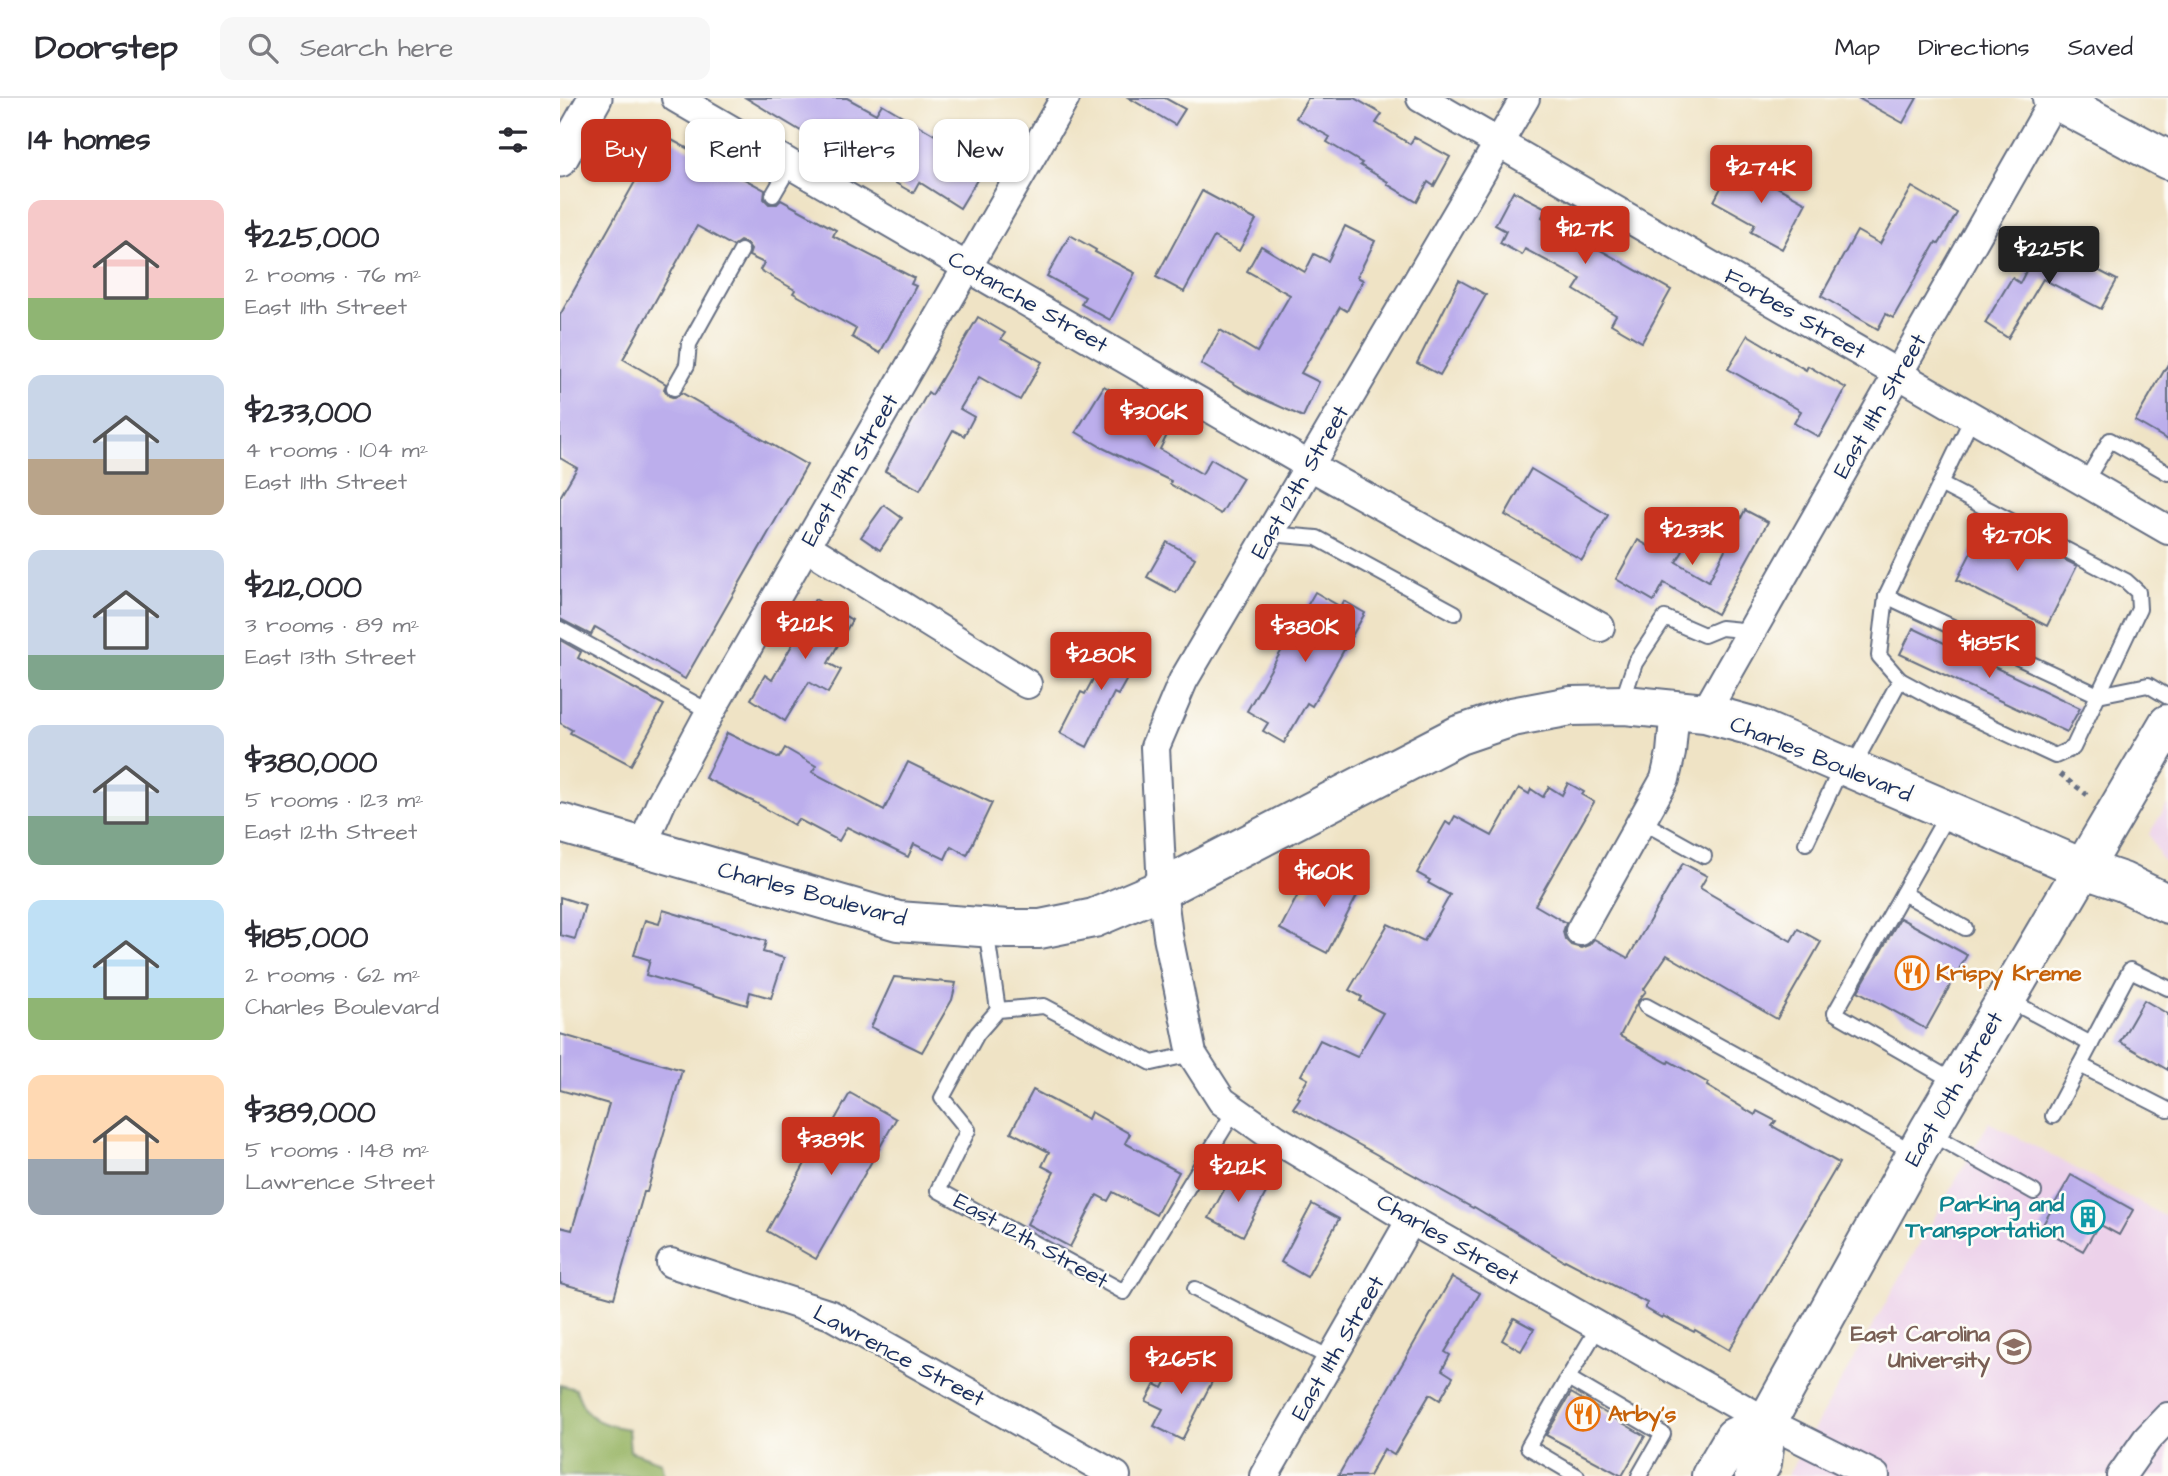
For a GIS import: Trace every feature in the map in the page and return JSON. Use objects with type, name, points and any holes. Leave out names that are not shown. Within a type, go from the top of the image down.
[{"type":"main road","points":[[2054,98],[2168,160]]},
{"type":"main road","name":"Charles Boulevard","points":[[560,823],[898,921],[1040,929],[1094,919],[1162,889],[1459,735],[1512,717],[1571,706],[1621,705],[1690,711],[1752,726],[2082,868]]},
{"type":"main road","name":"East 10th Street","points":[[1754,1476],[1762,1463],[1767,1422],[1922,1143],[2168,724]]},
{"type":"main road","points":[[2082,868],[2123,882],[2168,904]]},
{"type":"main road","points":[[1711,1476],[1734,1437],[1767,1422]]},
{"type":"street","points":[[564,143],[595,98]]},
{"type":"street","name":"Cotanche Street","points":[[676,98],[1310,466],[1600,627]]},
{"type":"street","name":"East 13th Street","points":[[642,846],[661,803],[710,712],[1066,98]]},
{"type":"street","name":"Forbes Street","points":[[1421,98],[2168,530]]},
{"type":"street","name":"East 12th Street","points":[[1162,889],[1155,747],[1183,681],[1525,98]]},
{"type":"street","name":"East 11th Street","points":[[1690,711],[1752,631],[2054,98]]},
{"type":"street","points":[[806,546],[1027,684]]},
{"type":"street","points":[[1580,931],[1665,779],[1671,753],[1690,711]]},
{"type":"street","name":"Charles Street","points":[[1162,889],[1168,936],[1192,1054],[1222,1101],[1276,1139],[1411,1220],[1767,1422],[1875,1476]]},
{"type":"street","name":"East 11th Street","points":[[1264,1476],[1411,1220]]},
{"type":"street","name":"Lawrence Street","points":[[671,1263],[831,1315],[1116,1476]]},
{"type":"street","points":[[2121,1476],[2147,1439],[2168,1417]]},
{"type":"lane","points":[[773,195],[791,164]]},
{"type":"lane","points":[[674,388],[687,365],[689,344],[741,251]]},
{"type":"lane","points":[[1940,485],[2126,580],[2138,592],[2139,609],[2073,748],[2055,756],[1948,706],[1900,680],[1879,656],[1886,596],[1973,416]]},
{"type":"lane","points":[[2085,482],[2110,440],[2168,473]]},
{"type":"lane","points":[[1270,534],[1317,538],[1455,613]]},
{"type":"lane","points":[[1886,596],[2098,695],[2148,685],[2168,697]]},
{"type":"lane","points":[[1621,705],[1634,663],[1665,618],[1704,635],[1721,628],[1752,631]]},
{"type":"lane","points":[[560,629],[710,712]]},
{"type":"lane","points":[[1806,843],[1900,680]]},
{"type":"lane","points":[[1949,811],[1835,1013],[1957,1083]]},
{"type":"lane","points":[[1641,821],[1704,856]]},
{"type":"lane","points":[[1903,893],[1965,928]]},
{"type":"lane","points":[[986,927],[998,1010],[1044,1006],[1152,1063],[1192,1054]]},
{"type":"lane","points":[[2053,1116],[2130,970],[2168,988]]},
{"type":"lane","points":[[2152,980],[2168,1000]]},
{"type":"lane","points":[[2006,999],[2091,1044]]},
{"type":"lane","points":[[1646,1006],[1922,1143],[2034,1192]]},
{"type":"lane","name":"East 12th Street","points":[[998,1010],[977,1034],[942,1098],[968,1130],[938,1190],[1124,1292],[1235,1110]]},
{"type":"lane","points":[[2080,1065],[2163,1108],[2168,1121]]},
{"type":"lane","points":[[1195,1289],[1332,1359]]},
{"type":"lane","points":[[1577,1476],[1528,1447],[1598,1326]]},
{"type":"lane","points":[[1568,1378],[1663,1434],[1639,1476]]},
{"type":"path","points":[[2055,756],[2060,775],[2087,796]]},
{"type":"shaded area","points":[[2168,803],[2168,863],[2161,859],[2149,834]]},
{"type":"shaded area","name":"East Carolina University","points":[[1989,1122],[2168,1218],[2168,1476],[1787,1476]]},
{"type":"green space","points":[[560,1385],[576,1389],[584,1408],[595,1419],[628,1429],[630,1451],[661,1462],[664,1476],[560,1476]]},
{"type":"building","points":[[746,98],[847,98],[876,114],[882,104],[908,119],[799,119],[799,130],[785,119]]},
{"type":"building","points":[[1129,98],[1165,98],[1185,109],[1175,125]]},
{"type":"building","points":[[1308,98],[1354,98],[1382,114],[1376,123],[1410,144],[1414,137],[1450,157],[1434,186],[1428,182],[1417,202],[1327,142],[1330,137],[1296,118]]},
{"type":"building","points":[[1858,98],[1917,98],[1903,123]]},
{"type":"building","points":[[919,126],[933,134],[933,182],[976,182],[960,208],[919,182]]},
{"type":"building","points":[[671,140],[685,147],[685,182],[750,182],[765,190],[764,199],[769,204],[777,204],[781,200],[836,230],[833,236],[914,278],[911,284],[916,286],[880,353],[852,337],[856,329],[793,293],[795,290],[760,270],[764,263],[749,256],[751,250],[746,243],[740,241],[733,246],[697,226],[623,359],[666,384],[664,389],[669,396],[675,398],[682,393],[807,465],[685,679],[595,627],[591,635],[560,619],[560,497],[577,468],[560,458],[560,315],[635,182],[671,182]]},
{"type":"building","points":[[1734,163],[1806,203],[1782,249],[1751,232],[1755,224],[1714,201]]},
{"type":"building","points":[[894,182],[919,182],[913,193]]},
{"type":"building","points":[[1912,187],[1957,213],[1939,244],[1936,242],[1893,318],[1886,314],[1878,329],[1821,296],[1857,231],[1880,244]]},
{"type":"building","points":[[1202,191],[1256,220],[1239,251],[1214,237],[1184,292],[1156,277]]},
{"type":"building","points":[[1513,191],[1546,208],[1542,217],[1671,290],[1642,342],[1611,324],[1616,315],[1574,290],[1581,279],[1525,249],[1522,255],[1500,243],[1506,231],[1495,225]]},
{"type":"building","points":[[1345,226],[1375,241],[1357,277],[1363,280],[1347,311],[1340,307],[1301,373],[1319,382],[1303,417],[1250,393],[1201,364],[1220,330],[1257,352],[1290,295],[1247,271],[1261,246],[1305,272],[1314,254],[1328,261]]},
{"type":"building","points":[[1070,235],[1135,273],[1110,320],[1081,304],[1085,297],[1047,276]]},
{"type":"building","points":[[2041,241],[2117,280],[2101,309],[2043,279],[2008,338],[1985,323],[2012,278],[2020,283]]},
{"type":"building","points":[[1459,280],[1486,295],[1440,375],[1417,363]]},
{"type":"building","points":[[978,317],[1005,333],[1001,339],[1042,362],[1020,400],[979,377],[960,409],[974,417],[964,436],[953,430],[920,490],[885,471],[928,392],[932,395]]},
{"type":"building","points":[[1748,335],[1806,370],[1808,366],[1846,388],[1819,437],[1794,423],[1801,411],[1728,369]]},
{"type":"building","points":[[2168,364],[2168,440],[2135,421]]},
{"type":"building","points":[[1104,386],[1173,423],[1160,449],[1202,474],[1211,459],[1243,478],[1221,514],[1170,484],[1171,481],[1076,432]]},
{"type":"building","points":[[1531,469],[1608,515],[1582,560],[1505,515]]},
{"type":"building","points":[[884,505],[902,518],[880,550],[861,537]]},
{"type":"building","points":[[1745,510],[1768,522],[1717,614],[1664,583],[1654,601],[1616,579],[1638,540],[1652,548],[1658,536],[1683,551],[1676,562],[1709,581]]},
{"type":"building","points":[[1987,521],[2077,566],[2047,626],[1957,580]]},
{"type":"building","points":[[1167,542],[1195,558],[1176,593],[1147,577]]},
{"type":"building","points":[[1315,592],[1341,607],[1344,601],[1365,613],[1312,706],[1307,703],[1284,743],[1263,731],[1268,723],[1247,711]]},
{"type":"building","points":[[815,599],[852,620],[828,663],[841,670],[828,693],[809,682],[785,721],[751,699],[765,675],[772,680]]},
{"type":"building","points":[[1913,628],[2080,708],[2067,732],[1900,654]]},
{"type":"building","points":[[1116,637],[1142,652],[1118,695],[1114,693],[1087,747],[1060,733],[1081,692],[1085,694]]},
{"type":"building","points":[[560,640],[581,652],[578,658],[664,705],[631,765],[570,733],[572,730],[560,723]]},
{"type":"building","points":[[727,733],[779,758],[785,748],[816,766],[812,772],[884,810],[908,762],[992,803],[967,855],[951,846],[945,859],[914,844],[908,857],[847,827],[839,841],[798,819],[794,825],[705,778]]},
{"type":"building","points":[[1568,783],[1584,792],[1582,795],[1594,802],[1535,905],[1566,923],[1563,932],[1571,945],[1581,948],[1594,939],[1628,958],[1683,863],[1707,876],[1700,888],[1791,941],[1798,929],[1821,942],[1777,1019],[1667,955],[1644,989],[1646,991],[1620,1036],[1708,1083],[1707,1086],[1755,1115],[1757,1111],[1776,1121],[1772,1126],[1839,1163],[1729,1350],[1695,1330],[1694,1332],[1663,1316],[1662,1318],[1645,1308],[1647,1303],[1564,1261],[1474,1207],[1293,1108],[1308,1079],[1301,1075],[1320,1040],[1357,1057],[1383,1013],[1360,1001],[1362,997],[1349,990],[1388,924],[1424,941],[1450,895],[1428,883],[1430,880],[1417,873],[1446,822],[1450,825],[1455,816],[1492,836],[1519,788],[1529,794],[1531,789],[1543,797],[1549,787],[1562,795]]},
{"type":"building","points":[[1348,862],[1369,873],[1327,953],[1280,929],[1300,891],[1307,895],[1315,880],[1334,889]]},
{"type":"building","points":[[560,897],[585,905],[575,939],[560,935]]},
{"type":"building","points":[[663,910],[766,941],[763,952],[784,958],[771,998],[750,992],[747,1005],[646,975],[650,960],[634,955],[645,920],[659,924]]},
{"type":"building","name":"Krispy Kreme","points":[[1900,918],[1967,955],[1926,1029],[1858,991]]},
{"type":"building","points":[[894,977],[956,983],[952,1000],[922,1052],[871,1027]]},
{"type":"building","points":[[2144,1000],[2168,1014],[2168,1070],[2120,1042]]},
{"type":"building","points":[[560,1034],[682,1070],[614,1298],[560,1283],[560,1227],[572,1230],[609,1104],[560,1090]]},
{"type":"building","points":[[1033,1090],[1088,1119],[1091,1112],[1130,1134],[1125,1143],[1179,1172],[1156,1215],[1113,1192],[1108,1201],[1097,1195],[1070,1247],[1027,1224],[1054,1172],[1042,1166],[1049,1152],[1011,1132]]},
{"type":"building","points":[[850,1093],[896,1119],[816,1259],[767,1231],[807,1160],[811,1162]]},
{"type":"building","points":[[1234,1171],[1268,1189],[1243,1236],[1209,1218]]},
{"type":"building","name":"Parking and Transportation","points":[[2071,1175],[2133,1210],[2119,1235],[2099,1224],[2083,1251],[2041,1228]]},
{"type":"building","points":[[1312,1204],[1339,1219],[1307,1277],[1281,1262]]},
{"type":"building","points":[[1452,1277],[1480,1293],[1445,1352],[1450,1355],[1442,1370],[1453,1377],[1440,1400],[1430,1394],[1394,1455],[1384,1449],[1369,1476],[1338,1476]]},
{"type":"building","points":[[1514,1318],[1534,1329],[1521,1351],[1502,1340]]},
{"type":"building","points":[[1180,1355],[1216,1374],[1182,1440],[1154,1426],[1163,1409],[1146,1401],[1155,1384],[1163,1388]]},
{"type":"building","name":"Arby's","points":[[1571,1393],[1645,1436],[1622,1476],[1546,1435]]},
{"type":"place","name":"Krispy Kreme","points":[[1912,973]]},
{"type":"place","name":"Parking and Transportation","points":[[2088,1217]]},
{"type":"place","name":"East Carolina University","points":[[2014,1347]]},
{"type":"place","name":"Arby's","points":[[1583,1414]]}]
